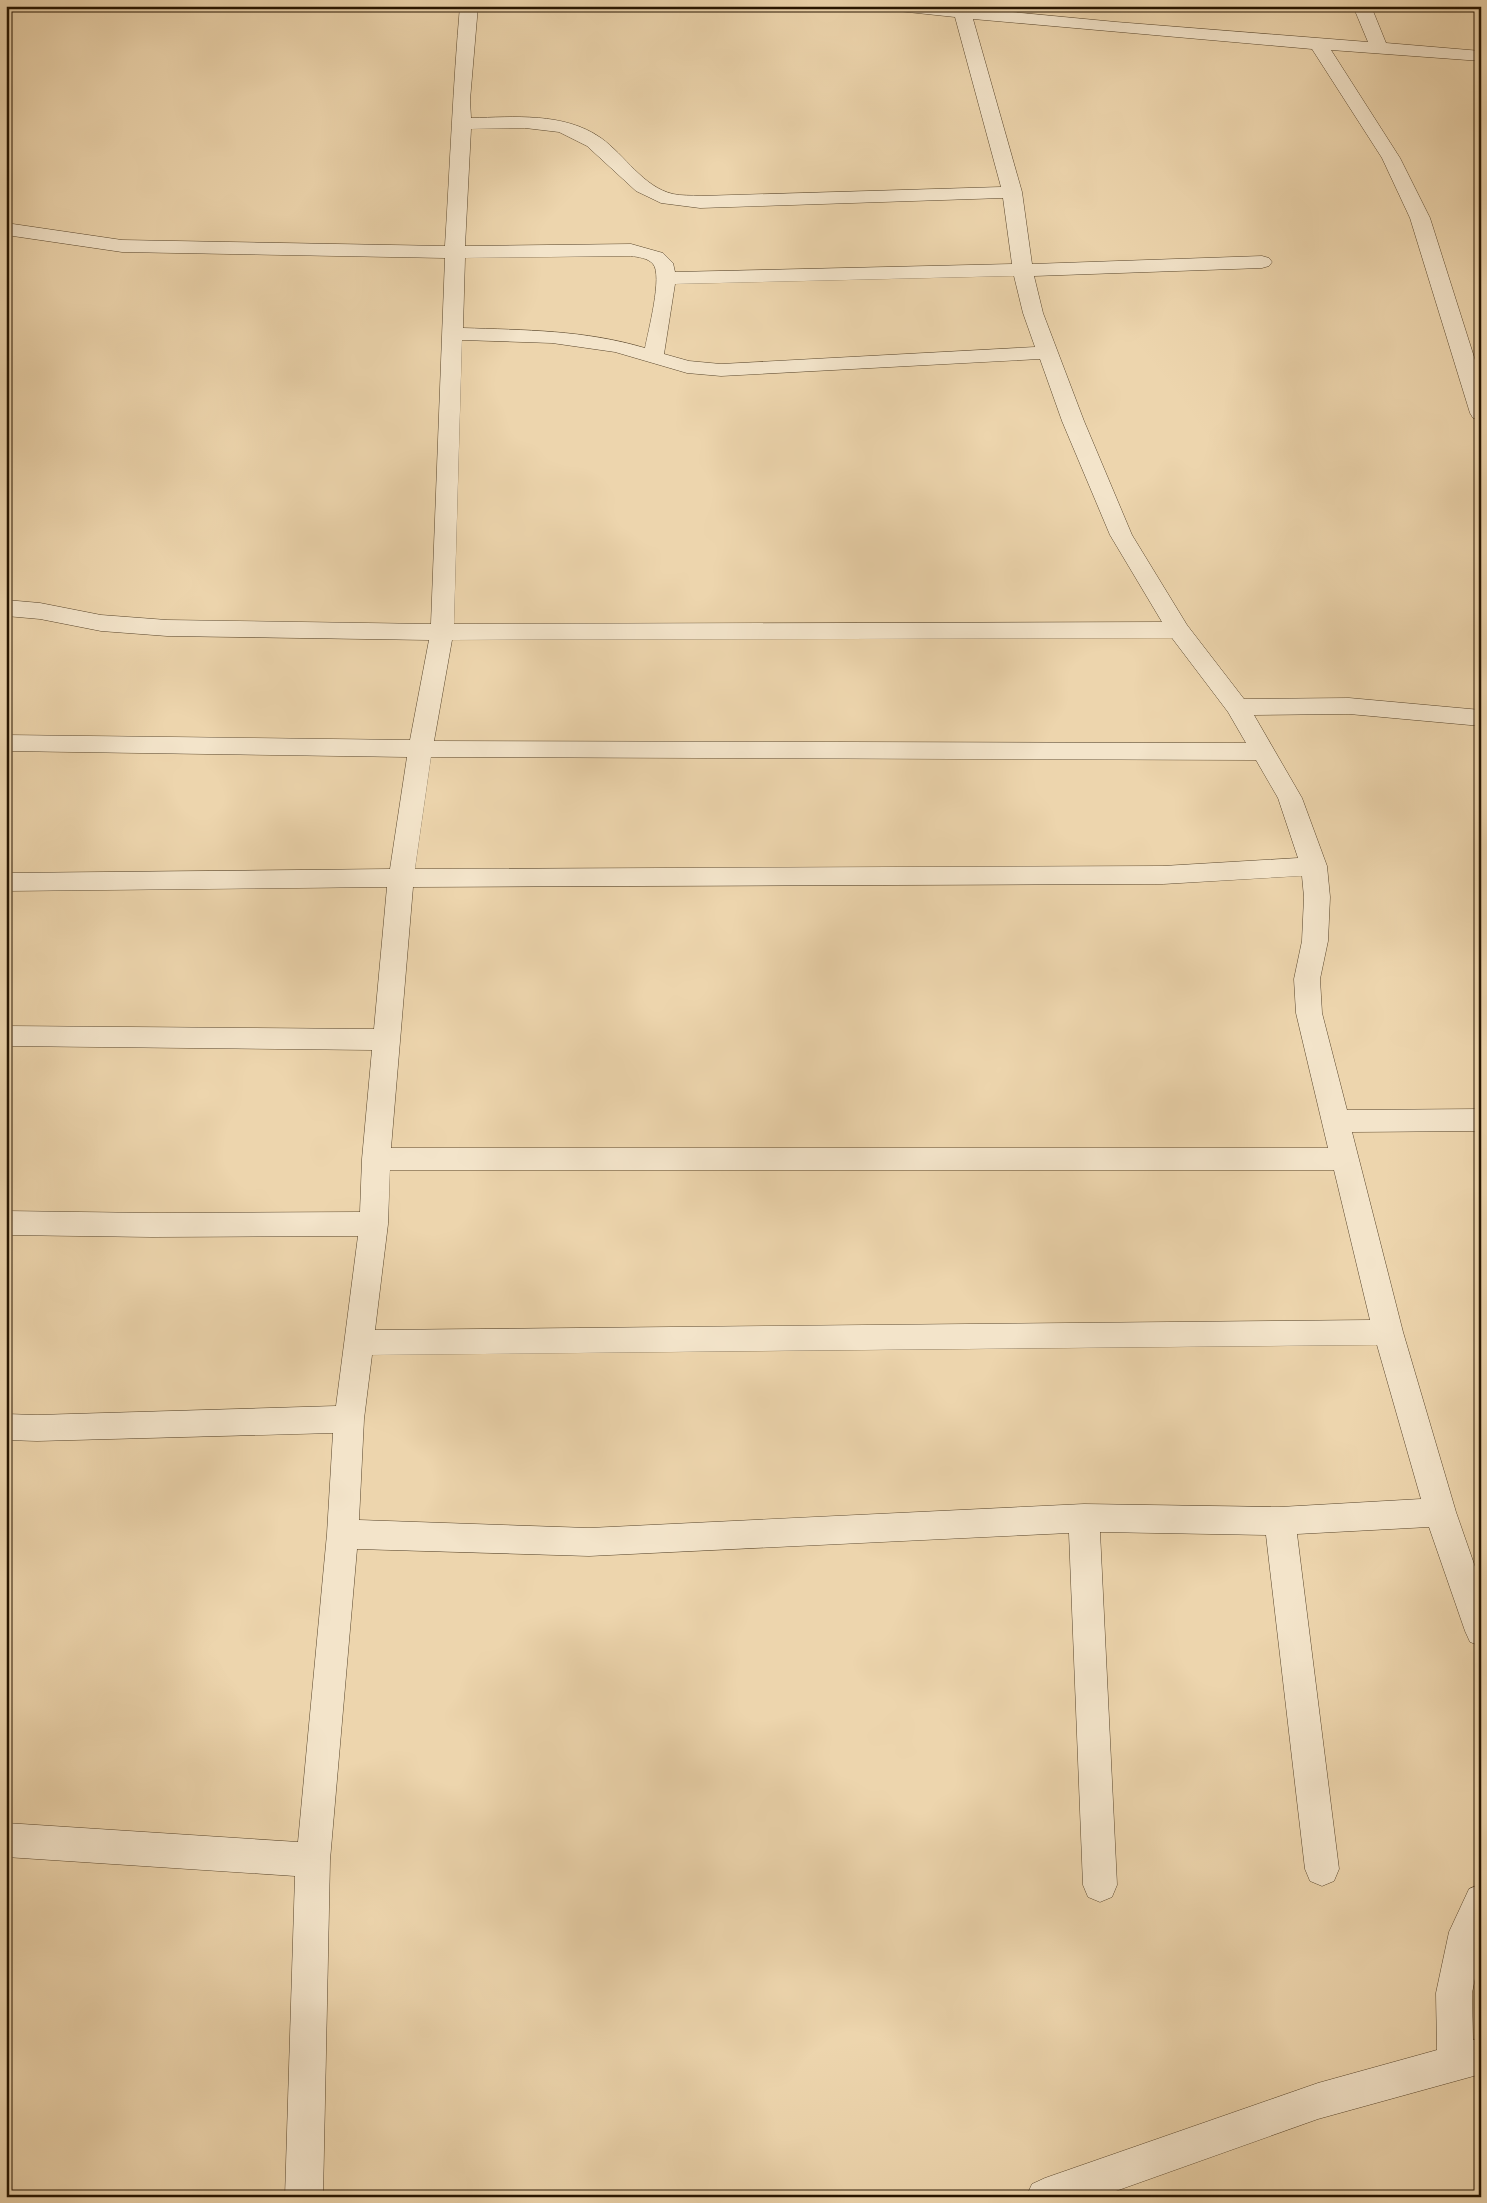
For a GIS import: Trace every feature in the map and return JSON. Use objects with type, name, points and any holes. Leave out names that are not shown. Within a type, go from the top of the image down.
[{"type":"street","points":[[304,2197],[313,1860],[344,1534],[349,1419],[374,1224],[376,1159],[401,878],[420,749],[442,632],[455,252],[462,124],[461,100],[469,6]]},
{"type":"street","points":[[898,6],[963,14],[1481,56]]},
{"type":"street","points":[[1362,6],[1379,48]]},
{"type":"street","points":[[963,14],[1012,192],[1023,270],[1033,313],[1073,422],[1121,535],[1178,630],[1237,707],[1290,798],[1314,866],[1317,898],[1316,932],[1307,979],[1309,1013],[1388,1332],[1440,1512],[1481,1632]]},
{"type":"street","points":[[1318,44],[1391,158],[1420,218],[1481,413]]},
{"type":"street","points":[[462,124],[526,122],[563,127],[594,142],[643,187],[668,199],[700,202],[1012,192]]},
{"type":"street","points":[[6,229],[122,246],[455,252],[631,250],[654,255],[664,264],[667,278],[652,358]]},
{"type":"street","points":[[667,278],[1023,270],[1262,262]]},
{"type":"street","points":[[453,334],[552,337],[616,346],[687,367],[721,370],[1048,352]]},
{"type":"street","points":[[6,608],[40,611],[101,623],[167,628],[442,632],[1178,630]]},
{"type":"street","points":[[1237,707],[1349,706],[1481,718]]},
{"type":"street","points":[[6,743],[420,749],[1263,752]]},
{"type":"street","points":[[6,882],[401,878],[1162,875],[1314,866]]},
{"type":"street","points":[[6,1036],[387,1040]]},
{"type":"street","points":[[1337,1121],[1481,1120]]},
{"type":"street","points":[[376,1159],[1344,1159]]},
{"type":"street","points":[[6,1223],[152,1225],[374,1224]]},
{"type":"street","points":[[358,1343],[1388,1332]]},
{"type":"street","points":[[6,1428],[349,1419]]},
{"type":"street","points":[[344,1534],[589,1542],[1084,1518],[1280,1521],[1440,1512]]},
{"type":"street","points":[[1084,1518],[1100,1885]]},
{"type":"street","points":[[1280,1521],[1322,1869]]},
{"type":"street","points":[[6,1840],[313,1860]]},
{"type":"street","points":[[1044,2197],[1318,2101],[1468,2060],[1454,1993],[1467,1932],[1481,1901]]}]
